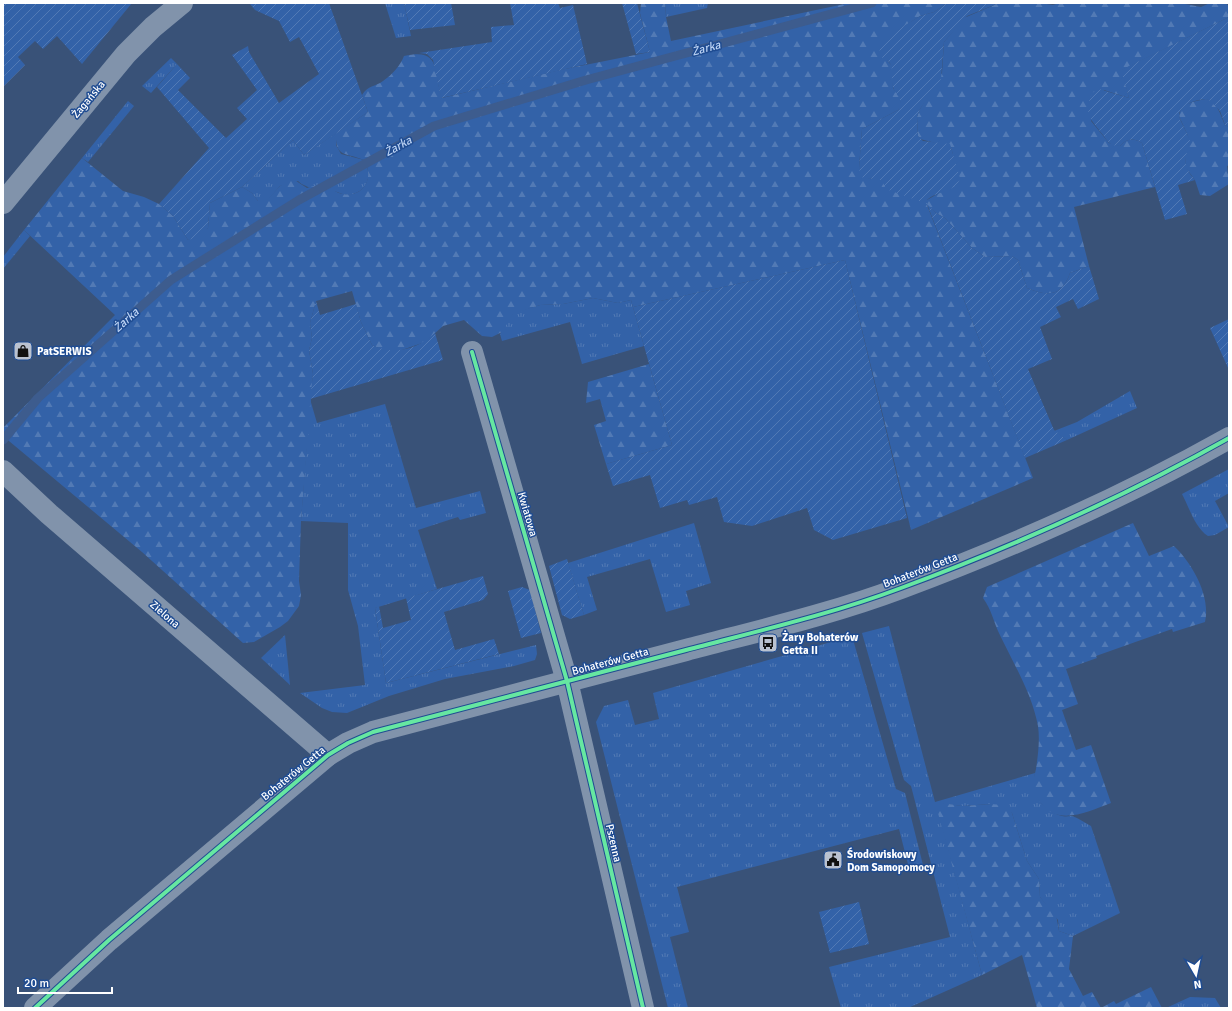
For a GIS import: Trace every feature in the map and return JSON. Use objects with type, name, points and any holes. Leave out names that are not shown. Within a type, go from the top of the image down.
[{"type":"street","name":"Żagańska","points":[[3,203],[126,54],[153,27],[182,3]]},
{"type":"street","name":"Kwiatowa","points":[[472,352],[567,682]]},
{"type":"street","name":"Bohaterów Getta","points":[[35,1008],[109,940],[328,755],[348,743],[373,732],[567,682],[836,609],[900,588],[1067,521],[1162,475],[1229,438]]},
{"type":"street","name":"Zielona","points":[[3,471],[49,514],[328,755]]},
{"type":"street","name":"Pszenna","points":[[567,682],[643,1008]]},
{"type":"green space","points":[[3,3],[132,3],[82,64],[57,36],[43,49],[35,41],[18,57],[25,65],[3,87]]},
{"type":"green space","points":[[329,3],[368,112],[304,155],[293,140],[242,187],[210,203],[208,228],[198,237],[188,240],[173,216],[159,204],[209,148],[157,87],[177,64],[190,78],[178,90],[226,138],[247,119],[237,108],[257,90],[232,55],[248,46],[249,52],[279,103],[319,74],[299,37],[290,42],[279,21],[255,10],[250,4]]},
{"type":"green space","points":[[385,3],[404,3],[411,36],[396,38]]},
{"type":"green space","points":[[404,3],[451,3],[455,25],[410,30]]},
{"type":"green space","points":[[510,3],[558,3],[560,8],[573,5],[587,64],[441,98],[433,60],[427,54],[419,53],[492,42],[491,27],[514,25]]},
{"type":"green space","points":[[622,3],[637,3],[650,52],[636,54]]},
{"type":"green space","points":[[641,3],[665,3],[671,41],[849,3],[947,3],[934,12],[920,16],[886,38],[887,60],[892,66],[893,88],[900,98],[901,105],[898,110],[862,129],[859,168],[869,179],[876,177],[927,203],[927,200],[941,192],[953,155],[951,147],[920,139],[918,136],[917,117],[920,109],[942,73],[944,42],[964,18],[999,3],[1040,3],[1053,5],[1059,3],[1180,3],[1201,7],[1210,3],[1225,3],[1229,6],[1229,17],[1122,70],[1129,98],[1104,90],[1091,121],[1109,143],[1120,146],[1125,141],[1136,140],[1142,143],[1155,187],[1074,207],[1089,266],[1070,273],[1067,281],[1059,290],[1042,293],[1027,288],[1018,260],[1012,256],[985,257],[972,248],[945,218],[936,213],[927,205],[1033,478],[911,530],[845,260],[633,307],[631,300],[618,303],[593,298],[563,304],[540,305],[513,314],[502,332],[492,337],[482,336],[464,320],[443,326],[425,342],[399,351],[384,351],[372,345],[361,322],[352,291],[316,301],[310,323],[312,338],[309,350],[313,374],[301,521],[299,581],[301,595],[299,606],[288,621],[254,642],[243,643],[142,552],[3,436],[3,428],[115,315],[24,230],[82,158],[123,191],[144,197],[159,204],[173,216],[188,240],[208,228],[210,203],[242,187],[252,193],[258,201],[266,201],[280,186],[293,179],[307,188],[324,183],[335,191],[343,194],[356,193],[361,190],[365,185],[368,173],[364,160],[342,153],[337,147],[336,133],[368,112],[362,95],[367,89],[390,76],[398,67],[404,56],[416,54],[425,55],[430,58],[434,64],[442,98],[560,70],[650,52],[640,13]]},
{"type":"green space","points":[[665,3],[708,3],[707,8],[666,17]]},
{"type":"green space","points":[[947,3],[999,3],[967,16],[944,42],[941,79],[920,109],[917,117],[918,136],[923,141],[950,144],[960,178],[955,186],[931,197],[927,200],[927,204],[886,189],[882,181],[876,178],[869,179],[861,177],[859,168],[862,129],[898,110],[900,106],[899,97],[893,87],[891,66],[881,57],[879,47],[886,37],[920,16],[934,12]]},
{"type":"green space","points":[[1229,17],[1229,127],[1225,125],[1220,111],[1209,100],[1192,102],[1185,106],[1179,113],[1180,119],[1190,140],[1186,156],[1186,165],[1195,180],[1178,185],[1187,214],[1165,220],[1142,143],[1136,140],[1128,140],[1120,146],[1114,145],[1106,140],[1088,112],[1089,100],[1092,93],[1099,89],[1129,98],[1121,70]]},
{"type":"green space","points":[[171,58],[177,64],[151,93],[142,86]]},
{"type":"green space","points":[[1206,99],[1210,100],[1216,106],[1225,125],[1229,127],[1229,165],[1227,166],[1229,184],[1210,196],[1200,195],[1195,180],[1186,168],[1185,151],[1189,144],[1188,136],[1179,116],[1183,108],[1189,103]]},
{"type":"green space","points":[[128,101],[134,106],[88,162],[82,158]]},
{"type":"green space","points":[[336,133],[336,145],[341,154],[364,160],[367,166],[367,182],[360,191],[355,194],[346,195],[335,191],[312,188],[303,185],[298,181],[280,186],[266,202],[258,201],[252,193],[242,187],[293,140],[304,155]]},
{"type":"green space","points":[[927,204],[936,213],[945,218],[972,248],[985,257],[1012,256],[1018,260],[1027,288],[1042,293],[1054,292],[1063,286],[1070,273],[1089,266],[1099,299],[1078,309],[1073,299],[1056,307],[1061,317],[1040,327],[1052,359],[1028,369],[1054,430],[1067,440],[1025,458]]},
{"type":"green space","points":[[24,230],[30,236],[3,269],[3,257]]},
{"type":"green space","points":[[845,260],[907,518],[833,540],[814,530],[807,508],[752,526],[724,522],[717,497],[689,505],[687,500],[660,508],[650,475],[613,486],[606,464],[672,445],[633,307]]},
{"type":"green space","points":[[593,298],[618,303],[631,300],[644,346],[582,364],[570,322],[502,341],[500,334],[513,313],[540,305],[563,304]]},
{"type":"green space","points":[[316,301],[320,315],[356,304],[361,322],[372,345],[381,348],[397,350],[413,347],[428,339],[435,333],[443,360],[310,399],[313,374],[309,350],[312,338],[310,323]]},
{"type":"green space","points":[[1229,319],[1229,370],[1210,328]]},
{"type":"green space","points":[[649,364],[672,445],[606,464],[594,425],[606,421],[600,399],[586,403],[588,382]]},
{"type":"green space","points":[[1130,391],[1137,408],[1067,440],[1054,431],[1077,422]]},
{"type":"green space","points":[[310,399],[317,423],[385,404],[416,508],[480,491],[486,513],[460,520],[458,517],[418,530],[437,589],[375,608],[386,683],[536,645],[537,654],[535,660],[514,666],[445,679],[389,696],[347,713],[332,712],[322,708],[300,693],[365,685],[358,626],[348,590],[348,523],[301,521]]},
{"type":"green space","points":[[1229,469],[1229,493],[1215,501],[1229,527],[1215,535],[1208,536],[1199,528],[1182,494]]},
{"type":"green space","points":[[694,523],[711,583],[686,591],[690,605],[666,612],[650,559],[587,577],[597,610],[584,615],[568,563]]},
{"type":"green space","points":[[1133,523],[1149,556],[1174,546],[1187,561],[1203,591],[1206,612],[1205,622],[1173,632],[1172,629],[1096,656],[1097,658],[1066,669],[1078,704],[1062,710],[1076,750],[1091,745],[1111,803],[1074,815],[1065,816],[1056,814],[1048,810],[1041,803],[1034,792],[1033,782],[1039,742],[1039,731],[1035,714],[1021,677],[983,598],[987,587]]},
{"type":"green space","points":[[567,559],[584,615],[570,619],[562,615],[549,566]]},
{"type":"green space","points":[[483,576],[488,594],[483,600],[444,612],[455,650],[494,639],[499,654],[386,683],[375,608],[379,606],[383,628],[411,620],[406,598]]},
{"type":"green space","points":[[522,587],[530,590],[541,633],[521,638],[508,591]]},
{"type":"green space","points":[[889,626],[935,802],[1035,773],[1034,780],[1036,794],[1048,810],[1063,816],[1071,816],[1091,826],[1120,913],[1073,936],[1059,931],[1058,920],[1040,897],[1039,879],[1027,861],[1012,813],[991,804],[962,806],[936,803],[982,975],[908,1008],[841,1008],[829,967],[950,937],[911,786],[904,780],[862,633]]},
{"type":"green space","points":[[285,635],[290,685],[261,658]]},
{"type":"green space","points":[[852,636],[896,789],[905,793],[924,869],[910,872],[899,829],[677,887],[689,932],[670,937],[688,1008],[668,1008],[596,722],[604,706],[628,700],[635,725],[659,719],[653,693]]},
{"type":"green space","points":[[935,802],[962,806],[991,804],[1002,805],[1012,813],[1027,861],[1039,879],[1040,897],[1047,905],[1055,909],[1059,931],[1073,936],[1069,969],[1083,996],[1092,992],[1101,1008],[1037,1008],[1022,955],[982,975]]},
{"type":"green space","points":[[859,902],[869,944],[830,953],[819,912]]},
{"type":"green space","points":[[1151,987],[1162,1008],[1101,1008],[1114,1001],[1116,1004]]},
{"type":"green space","points":[[1190,997],[1215,998],[1221,1008],[1166,1008]]},
{"type":"waterway","name":"Żarka","points":[[3,440],[38,398],[171,280],[299,200],[434,126],[586,80],[872,3]]},
{"type":"cycle path","points":[[472,352],[567,681],[643,1008]]},
{"type":"cycle path","points":[[35,1008],[109,940],[328,755],[348,743],[373,732],[795,622],[901,588],[1027,538],[1109,500],[1229,438]]},
{"type":"place","name":"PatSERWIS","points":[[23,351]]},
{"type":"place","name":"Żary Bohaterów Getta II","points":[[768,643]]},
{"type":"place","name":"Środowiskowy Dom Samopomocy","points":[[833,860]]}]
